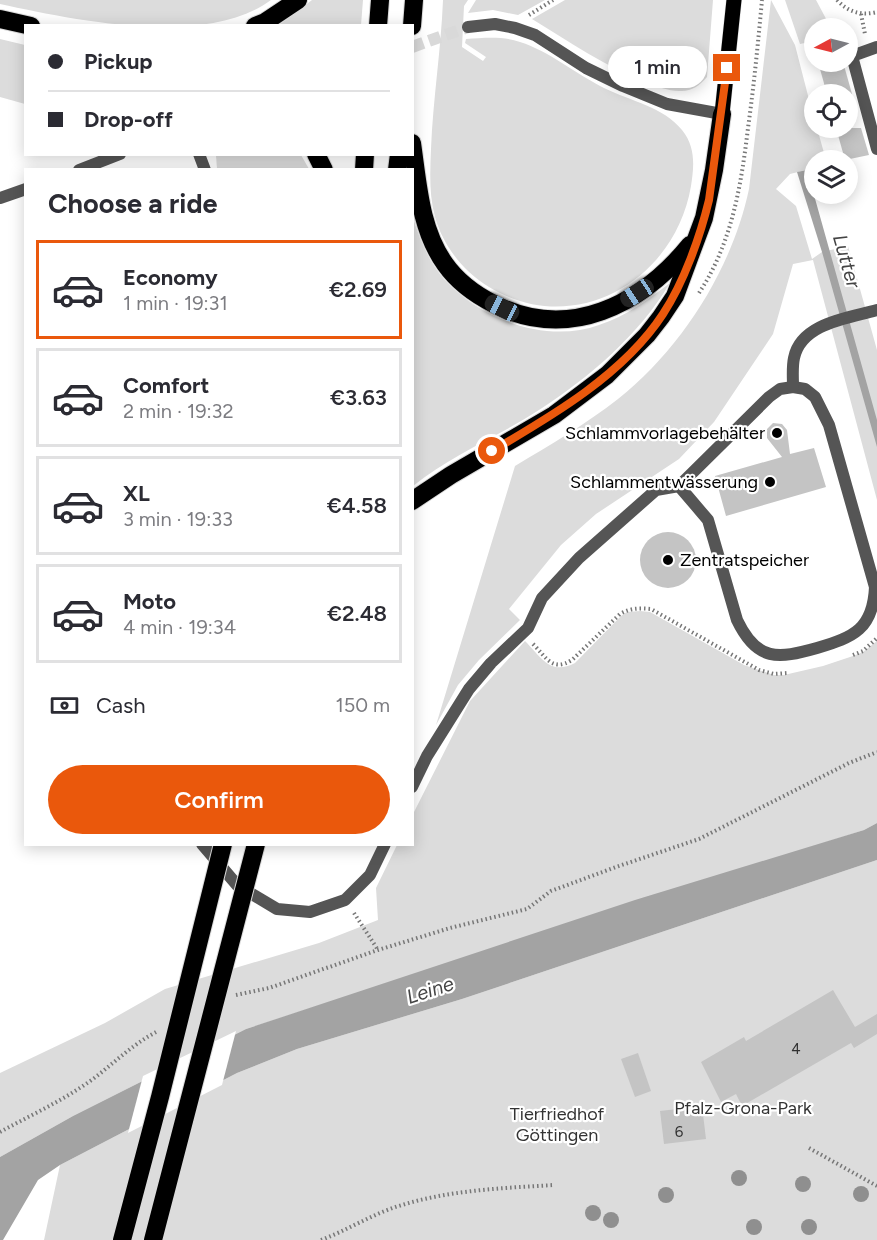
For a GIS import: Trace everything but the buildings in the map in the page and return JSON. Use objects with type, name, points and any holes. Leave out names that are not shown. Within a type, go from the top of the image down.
[{"type":"highway","points":[[260,24],[297,0]]},
{"type":"highway","points":[[412,24],[414,2]]},
{"type":"highway","points":[[0,19],[24,24]]},
{"type":"highway","points":[[414,500],[554,414],[607,375],[662,317],[675,296],[709,200],[722,114]]},
{"type":"highway","points":[[414,155],[424,220],[445,264],[455,276],[477,294],[513,312],[560,320],[606,311],[627,300],[664,273],[678,261],[697,237]]},
{"type":"highway","points":[[122,1240],[223,846]]},
{"type":"highway","points":[[153,1240],[255,846]]},
{"type":"main road","points":[[722,114],[734,0]]},
{"type":"street","points":[[468,27],[495,24],[515,28],[535,35],[586,68],[623,86],[667,104],[722,114]]},
{"type":"street","points":[[877,47],[852,56],[877,149]]},
{"type":"street","points":[[84,168],[115,156]]},
{"type":"street","points":[[0,198],[24,190]]},
{"type":"street","points":[[793,387],[794,356],[804,338],[814,330],[829,324],[877,310]]},
{"type":"street","points":[[414,783],[427,756],[469,689],[491,663],[528,628],[542,598],[579,558],[656,490],[679,486],[769,397],[780,389],[793,387],[806,389],[815,397],[830,425],[874,574],[872,611],[857,632],[845,639],[789,656],[775,656],[753,644],[744,634],[737,620],[708,520],[679,486]]},
{"type":"street","points":[[204,846],[237,885],[277,909],[310,912],[345,900],[370,875],[384,846]]},
{"type":"path","points":[[515,28],[535,10],[553,0]]},
{"type":"path","points":[[736,208],[756,68],[762,0]]},
{"type":"path","points":[[837,0],[842,6],[855,13],[877,12]]},
{"type":"path","points":[[523,633],[556,666],[573,660],[620,614],[627,610],[651,609],[759,670],[774,674],[794,672]]},
{"type":"path","points":[[842,658],[863,651],[877,638]]},
{"type":"path","points":[[235,996],[269,988],[450,928],[527,909],[551,891],[699,839],[830,772],[877,752]]},
{"type":"path","points":[[345,900],[378,950]]},
{"type":"path","points":[[0,1132],[58,1102],[93,1079],[136,1043],[161,1029]]},
{"type":"path","points":[[809,1148],[877,1186]]},
{"type":"path","points":[[321,1240],[388,1209],[423,1199],[472,1191],[554,1185]]},
{"type":"green space","points":[[0,0],[271,0],[244,15],[203,24],[120,24],[64,17],[0,4]]},
{"type":"green space","points":[[312,0],[363,0],[361,24],[280,24]]},
{"type":"green space","points":[[443,0],[468,0],[464,6],[462,47],[483,61],[486,57],[465,43],[466,39],[507,39],[531,46],[604,88],[656,110],[675,122],[687,137],[692,150],[693,172],[681,220],[665,249],[642,273],[616,292],[586,303],[554,307],[521,301],[489,287],[471,274],[443,238],[435,217],[430,166]]},
{"type":"green space","points":[[476,0],[545,0],[518,15],[493,10],[468,13]]},
{"type":"green space","points":[[565,0],[713,0],[707,77],[694,88],[683,91],[647,83],[603,62],[532,19]]},
{"type":"green space","points":[[771,0],[795,45],[805,84],[804,138],[820,138],[823,150],[804,150],[804,170],[790,174],[776,189],[796,206],[812,259],[822,252],[848,246],[877,350],[877,500],[813,260],[793,264],[773,334],[714,422],[679,459],[596,514],[561,545],[509,609],[520,620],[479,660],[458,685],[436,725],[515,466],[568,434],[618,399],[663,356],[701,305],[717,277],[741,219],[749,189]]},
{"type":"green space","points":[[785,0],[816,0],[826,18],[804,18],[804,43],[800,44]]},
{"type":"green space","points":[[0,39],[24,45],[24,104],[0,97]]},
{"type":"green space","points":[[216,156],[302,156],[308,168],[217,168]]},
{"type":"green space","points":[[414,221],[425,250],[434,265],[459,294],[496,317],[537,330],[558,332],[599,325],[628,312],[670,283],[644,320],[612,354],[577,384],[539,410],[414,485]]},
{"type":"green space","points":[[627,612],[650,612],[744,665],[774,675],[784,675],[823,666],[863,652],[877,641],[877,823],[864,830],[246,1029],[73,1116],[0,1157],[0,1073],[105,1023],[165,989],[319,943],[378,920],[376,888],[397,846],[414,846],[414,812],[470,701],[525,641],[547,663],[552,666],[566,666],[575,663]]},
{"type":"green space","name":"Pfalz-Grona-Park","points":[[877,860],[877,1240],[44,1240],[60,1165],[237,1073],[297,1049],[462,999]]},
{"type":"water","points":[[804,171],[804,194],[797,172]]},
{"type":"water","points":[[807,204],[817,204],[877,420],[877,447]]},
{"type":"water","name":"Leine","points":[[877,823],[877,860],[462,999],[297,1049],[237,1073],[60,1165],[38,1180],[3,1240],[0,1240],[0,1157],[73,1116],[246,1029],[635,900],[864,830]]},
{"type":"pier","points":[[236,1031],[222,1085],[128,1133],[143,1076]]},
{"type":"tunnel","points":[[414,46],[468,27]]},
{"type":"place","name":"Schlammvorlagebehälter","points":[[777,433]]},
{"type":"place","name":"Schlammentwässerung","points":[[770,482]]},
{"type":"place","name":"Zentratspeicher","points":[[668,560]]},
{"type":"route","points":[[492,451],[554,414],[607,375],[647,335],[675,296],[709,200],[727,68]]},
{"type":"water label","name":"Lutter","points":[[847,261]]},
{"type":"park label","name":"Tierfriedhof Göttingen","points":[[557,1124]]}]
